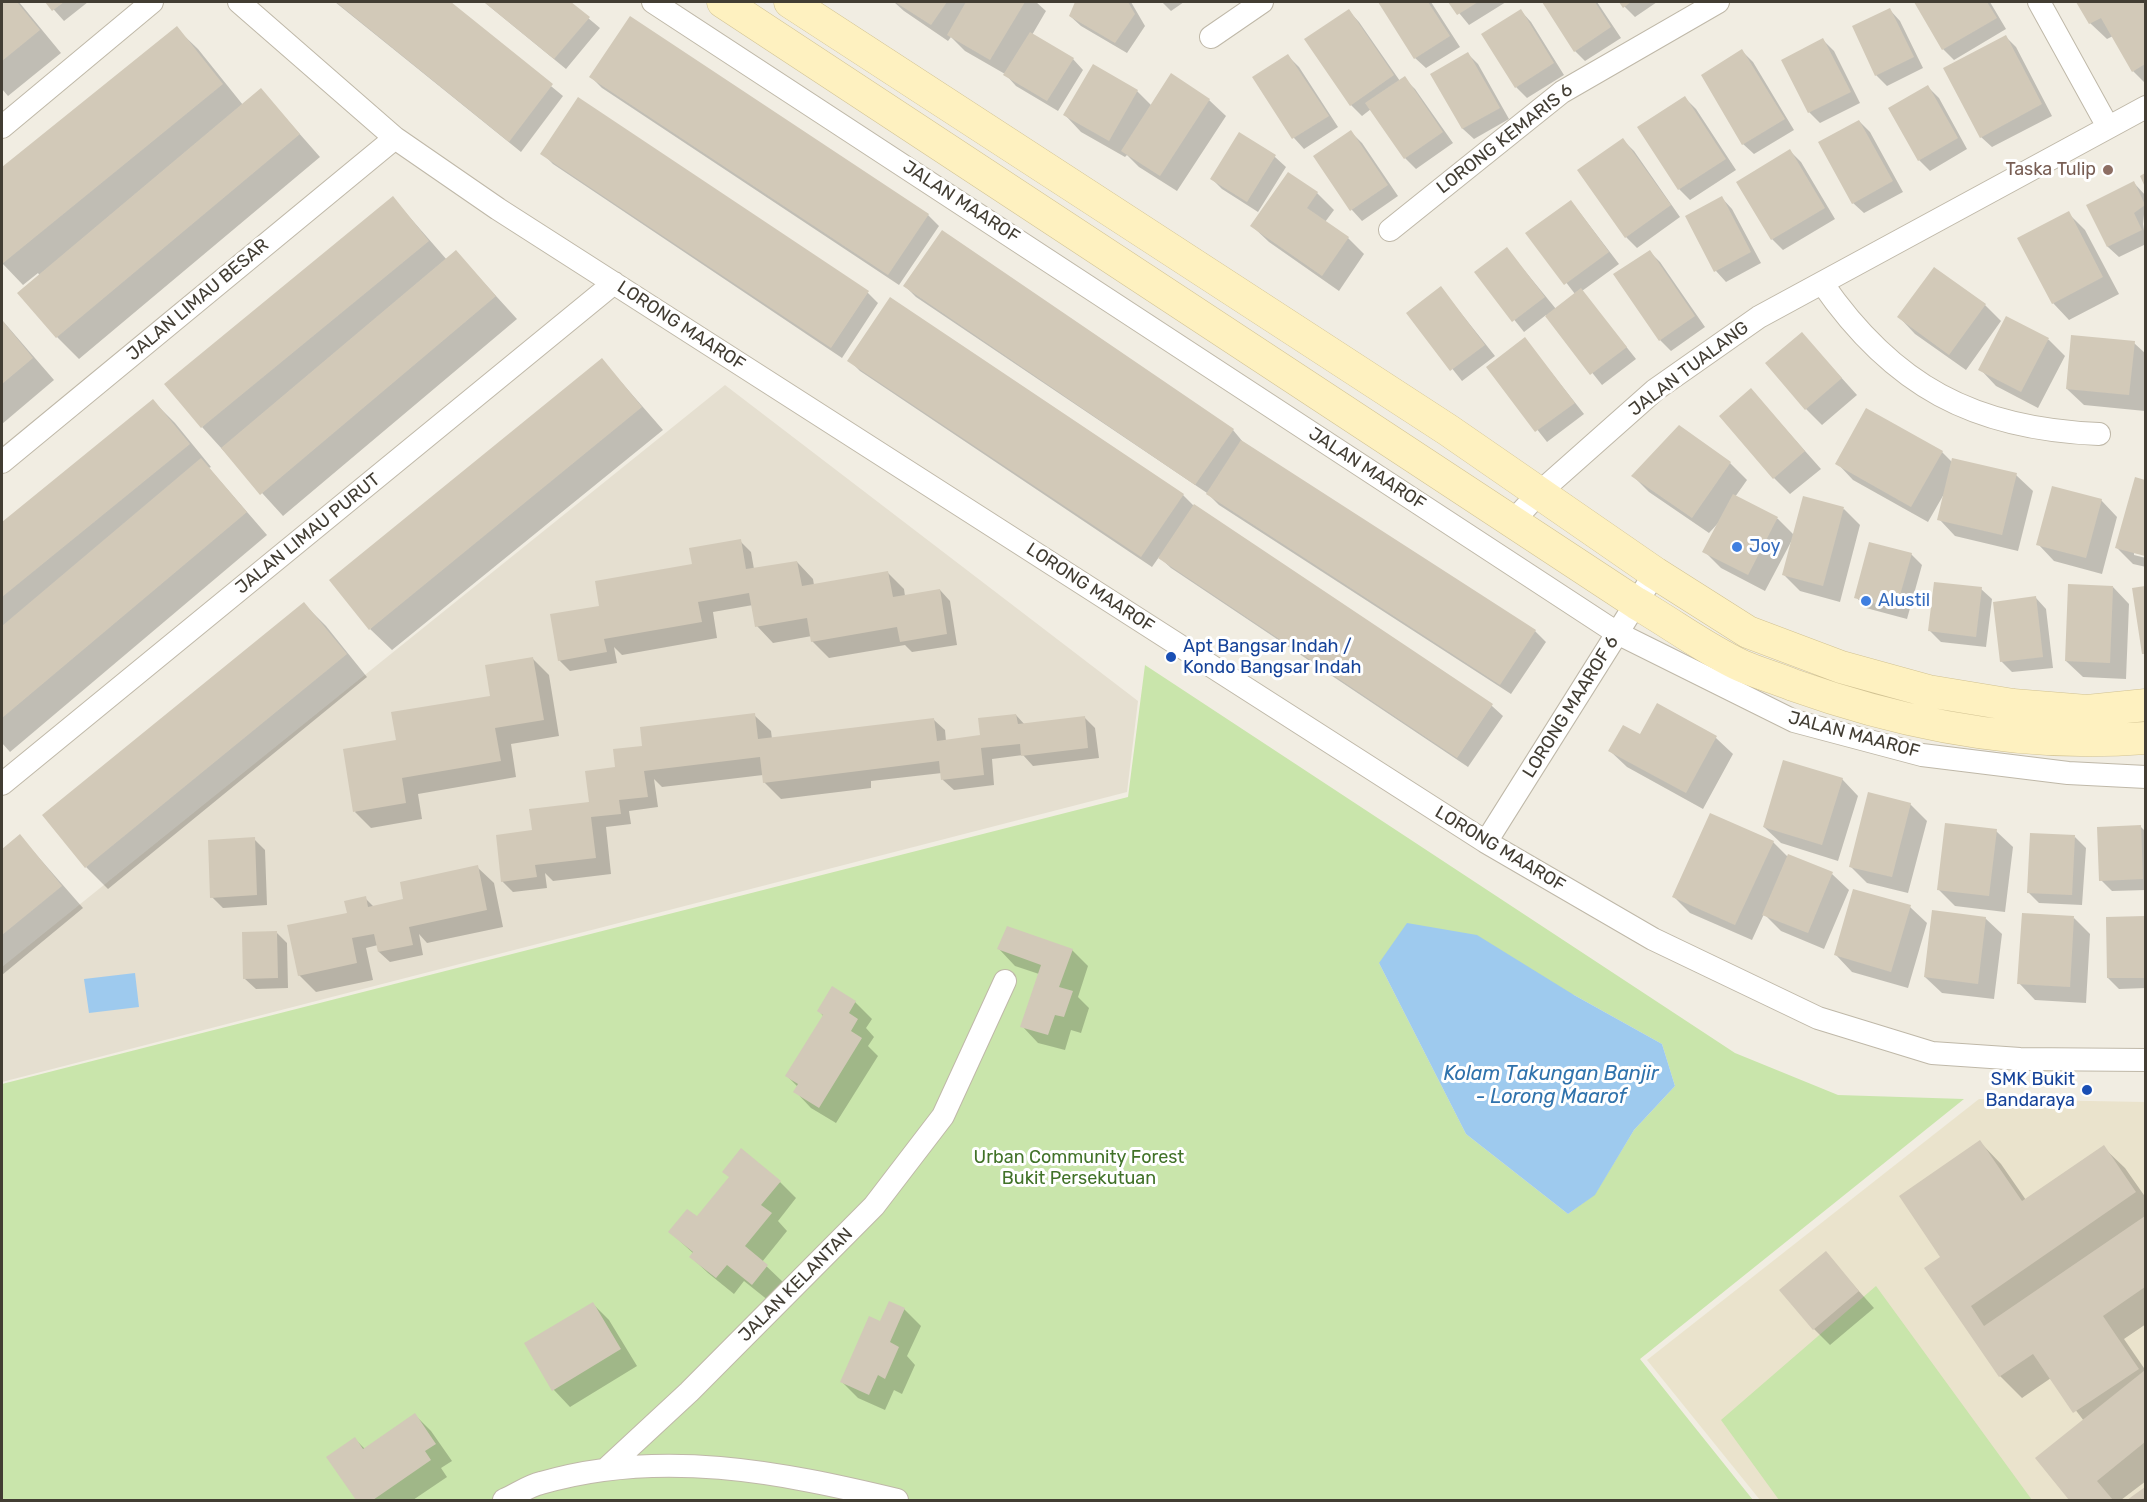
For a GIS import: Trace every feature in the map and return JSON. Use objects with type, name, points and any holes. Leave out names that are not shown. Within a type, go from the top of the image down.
[{"type":"main road","name":"JALAN MAAROF","points":[[723,2],[1514,520],[1636,603],[1741,666],[1831,698],[1919,722],[2014,736],[2118,740],[2145,738]]},
{"type":"main road","points":[[790,2],[1540,492],[1655,573],[1748,632],[1841,667],[1928,691],[2013,705],[2087,711],[2145,705]]},
{"type":"street","points":[[2,127],[152,2]]},
{"type":"street","name":"LORONG MAAROF","points":[[239,2],[395,138],[498,209],[1486,842],[1653,939],[1818,1018],[1932,1053],[2020,1059],[2145,1059]]},
{"type":"street","name":"JALAN MAAROF","points":[[653,2],[1617,633],[1794,721],[1922,754],[2068,773],[2145,777]]},
{"type":"street","points":[[1210,38],[1262,2]]},
{"type":"street","name":"LORONG KEMARIS 6","points":[[1390,230],[1562,92],[1718,2]]},
{"type":"street","points":[[2039,2],[2108,127]]},
{"type":"street","name":"JALAN TUALANG","points":[[1514,520],[1540,492],[1654,390],[1759,317],[2145,107]]},
{"type":"street","name":"JALAN LIMAU BESAR","points":[[2,462],[395,138]]},
{"type":"street","name":"JALAN LIMAU PURUT","points":[[2,784],[614,283]]},
{"type":"street","points":[[1822,283],[1867,340],[1894,365],[1932,391],[1982,414],[2026,427],[2099,434]]},
{"type":"street","name":"LORONG MAAROF 6","points":[[1486,842],[1655,573]]},
{"type":"street","name":"JALAN KELANTAN","points":[[607,1468],[697,1384],[874,1206],[943,1116],[1005,981]]},
{"type":"street","points":[[504,1500],[539,1483],[607,1468],[679,1464],[749,1469],[897,1500]]},
{"type":"shaded area","points":[[725,385],[1138,701],[1127,792],[2,1082],[2,967]]},
{"type":"shaded area","points":[[1979,1099],[2145,1102],[2145,1500],[1760,1500],[1647,1360]]},
{"type":"green space","name":"Urban Community Forest Bukit Persekutuan","points":[[1145,665],[1735,1053],[1838,1095],[1964,1099],[1640,1359],[1753,1500],[2,1500],[2,1084],[1128,797]],"holes":[[[1379,963],[1574,995],[1662,1044],[1675,1086],[1634,1130],[1595,1194],[1568,1214],[1466,1134]]]},
{"type":"green space","points":[[1876,1286],[2032,1500],[1779,1500],[1721,1420]]},
{"type":"water","name":"Kolam Takungan Banjir - Lorong Maarof","points":[[1407,923],[1477,935],[1574,995],[1662,1044],[1675,1086],[1634,1130],[1595,1195],[1568,1214],[1466,1134],[1379,963]]},
{"type":"water","points":[[135,973],[139,1007],[89,1013],[84,979]]},
{"type":"building","points":[[2,2],[17,2],[40,30],[2,61]]},
{"type":"building","points":[[45,2],[64,2],[52,11]]},
{"type":"building","points":[[336,2],[451,2],[553,84],[509,142]]},
{"type":"building","points":[[484,2],[571,2],[590,17],[554,59]]},
{"type":"building","points":[[895,2],[947,2],[931,25]]},
{"type":"building","points":[[966,2],[1025,2],[990,60],[947,35]]},
{"type":"building","points":[[1075,2],[1128,2],[1135,14],[1115,43],[1069,16]]},
{"type":"building","points":[[1378,2],[1428,2],[1450,36],[1414,59]]},
{"type":"building","points":[[1448,2],[1478,2],[1457,15]]},
{"type":"building","points":[[1542,2],[1595,2],[1611,27],[1574,52]]},
{"type":"building","points":[[1619,2],[1631,2],[1623,8]]},
{"type":"building","points":[[1914,2],[1987,2],[1997,18],[1942,50]]},
{"type":"building","points":[[2076,2],[2145,2],[2145,64],[2132,72],[2101,18],[2089,24]]},
{"type":"building","points":[[1890,8],[1914,57],[1875,76],[1852,26]]},
{"type":"building","points":[[1349,9],[1394,75],[1350,106],[1304,39]]},
{"type":"building","points":[[1521,9],[1554,63],[1515,88],[1481,34]]},
{"type":"building","points":[[630,16],[929,214],[888,275],[589,77]]},
{"type":"building","points":[[177,26],[223,84],[2,264],[2,167]]},
{"type":"building","points":[[1030,32],[1074,58],[1047,101],[1003,75]]},
{"type":"building","points":[[2006,35],[2042,104],[1980,138],[1943,68]]},
{"type":"building","points":[[1823,38],[1851,92],[1808,113],[1781,60]]},
{"type":"building","points":[[1742,49],[1785,119],[1742,145],[1701,75]]},
{"type":"building","points":[[1468,52],[1500,108],[1462,129],[1430,74]]},
{"type":"building","points":[[1288,54],[1329,116],[1292,139],[1252,77]]},
{"type":"building","points":[[1093,64],[1138,90],[1109,141],[1063,115]]},
{"type":"building","points":[[1171,73],[1210,99],[1160,176],[1121,151]]},
{"type":"building","points":[[1405,76],[1443,132],[1404,159],[1365,103]]},
{"type":"building","points":[[1928,85],[1958,138],[1918,161],[1888,108]]},
{"type":"building","points":[[261,88],[300,134],[56,338],[17,293]]},
{"type":"building","points":[[1685,96],[1726,159],[1678,190],[1637,127]]},
{"type":"building","points":[[578,97],[869,291],[831,348],[540,154]]},
{"type":"building","points":[[1859,120],[1893,181],[1852,204],[1818,142]]},
{"type":"building","points":[[1351,130],[1388,185],[1350,211],[1313,156]]},
{"type":"building","points":[[1239,132],[1276,155],[1247,202],[1210,179]]},
{"type":"building","points":[[1623,138],[1671,205],[1625,238],[1577,170]]},
{"type":"building","points":[[1790,149],[1825,208],[1771,240],[1736,182]]},
{"type":"building","points":[[1288,172],[1318,192],[1307,208],[1349,237],[1322,276],[1250,226]]},
{"type":"building","points":[[2145,173],[2145,187],[2140,176]]},
{"type":"building","points":[[2134,181],[2145,205],[2134,213],[2142,230],[2107,247],[2086,205]]},
{"type":"building","points":[[393,196],[429,241],[201,428],[164,384]]},
{"type":"building","points":[[1722,196],[1751,252],[1714,272],[1685,216]]},
{"type":"building","points":[[1571,200],[1609,252],[1564,285],[1525,233]]},
{"type":"building","points":[[2069,211],[2103,277],[2052,304],[2017,238]]},
{"type":"building","points":[[942,230],[1234,429],[1195,485],[903,286]]},
{"type":"building","points":[[1507,247],[1545,297],[1512,322],[1474,272]]},
{"type":"building","points":[[456,250],[496,296],[260,495],[221,448]]},
{"type":"building","points":[[1650,250],[1695,316],[1659,341],[1613,274]]},
{"type":"building","points":[[1934,267],[1986,304],[1949,355],[1897,317]]},
{"type":"building","points":[[1441,286],[1485,345],[1450,371],[1406,313]]},
{"type":"building","points":[[1581,288],[1627,347],[1590,375],[1545,316]]},
{"type":"building","points":[[890,297],[1184,494],[1141,557],[847,361]]},
{"type":"building","points":[[2006,316],[2049,338],[2021,392],[1978,370]]},
{"type":"building","points":[[2,320],[33,358],[2,384]]},
{"type":"building","points":[[1802,332],[1842,378],[1805,410],[1765,363]]},
{"type":"building","points":[[2071,335],[2135,341],[2129,395],[2066,389]]},
{"type":"building","points":[[1525,337],[1575,403],[1535,432],[1486,367]]},
{"type":"building","points":[[602,358],[642,407],[369,630],[329,580]]},
{"type":"building","points":[[1751,388],[1805,451],[1773,479],[1719,416]]},
{"type":"building","points":[[153,399],[190,444],[2,597],[2,522]]},
{"type":"building","points":[[1866,408],[1943,451],[1911,507],[1835,464]]},
{"type":"building","points":[[1679,425],[1731,462],[1692,518],[1631,476]]},
{"type":"building","points":[[1241,440],[1536,630],[1500,685],[1206,494]]},
{"type":"building","points":[[201,458],[247,512],[2,718],[2,626]]},
{"type":"building","points":[[1952,458],[2017,473],[2002,535],[1937,520]]},
{"type":"building","points":[[2135,477],[2145,480],[2145,556],[2115,548]]},
{"type":"building","points":[[2052,486],[2102,499],[2086,558],[2036,545]]},
{"type":"building","points":[[1733,494],[1778,517],[1748,575],[1702,552]]},
{"type":"building","points":[[1803,496],[1844,507],[1823,586],[1782,575]]},
{"type":"building","points":[[1194,504],[1493,704],[1457,758],[1158,558]]},
{"type":"building","points":[[741,539],[746,569],[797,561],[802,586],[888,571],[893,597],[940,589],[947,634],[900,642],[897,627],[811,642],[807,618],[755,627],[749,593],[698,602],[702,622],[604,639],[607,652],[558,661],[550,614],[599,606],[595,581],[692,564],[689,548]]},
{"type":"building","points":[[1869,542],[1912,553],[1896,609],[1854,598]]},
{"type":"building","points":[[1934,582],[1982,587],[1976,637],[1928,631]]},
{"type":"building","points":[[2068,584],[2113,586],[2110,663],[2065,661]]},
{"type":"building","points":[[2145,586],[2145,654],[2142,654],[2132,588]]},
{"type":"building","points":[[2036,596],[2043,657],[2000,662],[1993,602]]},
{"type":"building","points":[[304,602],[347,654],[85,868],[42,815]]},
{"type":"building","points":[[533,657],[544,720],[495,728],[501,761],[402,778],[406,803],[353,812],[343,749],[396,740],[391,712],[490,696],[485,665]]},
{"type":"building","points":[[1657,703],[1717,736],[1686,793],[1608,751],[1623,725],[1640,734]]},
{"type":"building","points":[[755,713],[758,739],[934,718],[937,741],[980,735],[978,718],[1016,714],[1018,724],[1085,716],[1088,748],[1021,756],[1020,744],[981,748],[984,775],[941,780],[939,761],[763,783],[760,757],[644,771],[648,797],[619,800],[621,814],[591,817],[596,858],[535,865],[537,877],[501,882],[496,835],[532,830],[529,809],[589,802],[585,771],[615,767],[613,749],[642,746],[640,727]]},
{"type":"building","points":[[1783,760],[1843,778],[1822,845],[1763,827]]},
{"type":"building","points":[[1868,792],[1911,803],[1892,877],[1849,867]]},
{"type":"building","points":[[1710,813],[1774,841],[1735,925],[1672,897]]},
{"type":"building","points":[[1945,823],[1997,829],[1989,896],[1937,890]]},
{"type":"building","points":[[2141,825],[2143,879],[2099,881],[2097,827]]},
{"type":"building","points":[[2030,833],[2075,835],[2072,895],[2027,893]]},
{"type":"building","points":[[20,834],[62,886],[2,935],[2,849]]},
{"type":"building","points":[[255,837],[257,895],[210,898],[208,840]]},
{"type":"building","points":[[1788,854],[1833,872],[1808,933],[1762,915]]},
{"type":"building","points":[[478,865],[487,910],[409,927],[413,945],[378,952],[374,934],[352,938],[357,963],[298,976],[287,925],[347,913],[344,901],[366,896],[368,907],[403,899],[400,882]]},
{"type":"building","points":[[1853,889],[1911,905],[1891,972],[1834,955]]},
{"type":"building","points":[[1932,910],[1986,917],[1978,984],[1924,977]]},
{"type":"building","points":[[2022,913],[2074,916],[2070,987],[2017,984]]},
{"type":"building","points":[[2145,916],[2145,978],[2107,978],[2106,917]]},
{"type":"building","points":[[1007,926],[1073,949],[1059,987],[1073,991],[1064,1017],[1055,1015],[1048,1035],[1020,1027],[1041,965],[997,949]]},
{"type":"building","points":[[277,931],[278,978],[243,979],[242,932]]},
{"type":"building","points":[[832,986],[856,1001],[849,1013],[858,1019],[851,1031],[862,1038],[819,1108],[793,1092],[798,1084],[785,1076],[823,1015],[817,1011]]},
{"type":"building","points":[[1980,1140],[2022,1201],[2104,1145],[2136,1192],[1971,1306],[1984,1326],[2145,1216],[2145,1287],[2103,1316],[2139,1369],[2073,1413],[2033,1354],[1999,1377],[1924,1268],[1940,1257],[1899,1196]]},
{"type":"building","points":[[741,1148],[781,1181],[761,1205],[772,1213],[745,1246],[768,1265],[752,1285],[727,1265],[716,1278],[689,1257],[693,1252],[668,1232],[687,1209],[697,1216],[729,1177],[722,1172]]},
{"type":"building","points":[[1826,1251],[1859,1291],[1813,1330],[1779,1290]]},
{"type":"building","points":[[889,1301],[905,1308],[890,1342],[899,1347],[885,1379],[878,1375],[869,1395],[840,1382],[869,1316],[880,1321]]},
{"type":"building","points":[[593,1302],[621,1349],[552,1391],[524,1343]]},
{"type":"building","points":[[2145,1370],[2145,1442],[2097,1481],[2113,1500],[2069,1500],[2035,1458]]},
{"type":"building","points":[[415,1413],[436,1444],[425,1451],[431,1460],[373,1500],[356,1500],[326,1457],[355,1437],[363,1449]]},
{"type":"building","points":[[2145,1487],[2145,1500],[2127,1500]]},
{"type":"place","name":"Taska Tulip","points":[[2108,170]]},
{"type":"place","name":"Joy","points":[[1737,547]]},
{"type":"place","name":"Alustil","points":[[1866,601]]},
{"type":"place","name":"Apt Bangsar Indah / Kondo Bangsar Indah","points":[[1171,657]]},
{"type":"place","name":"SMK Bukit Bandaraya","points":[[2087,1090]]}]
